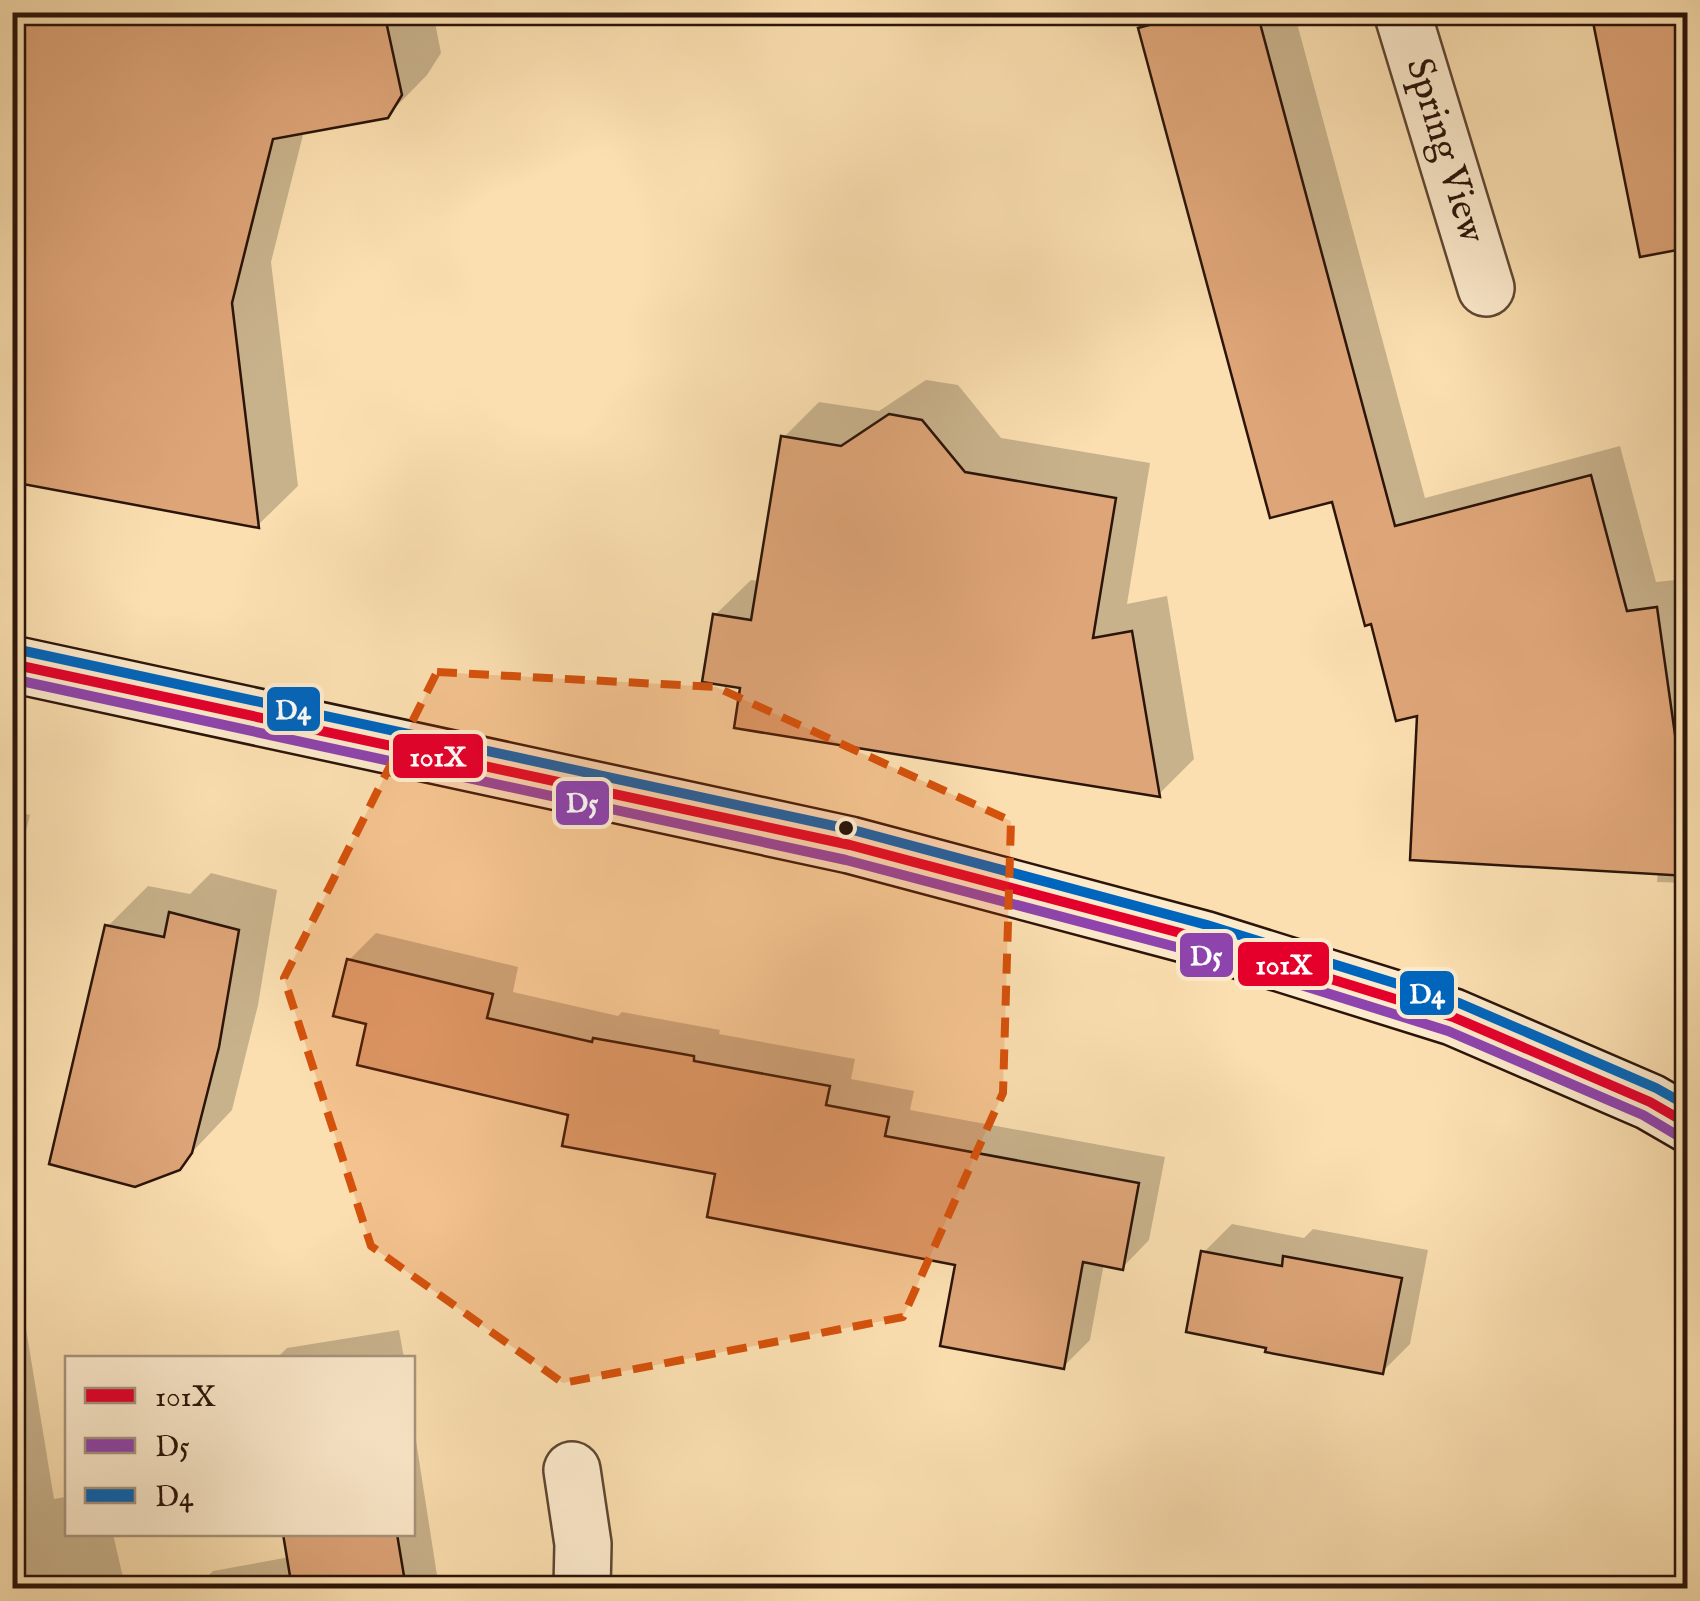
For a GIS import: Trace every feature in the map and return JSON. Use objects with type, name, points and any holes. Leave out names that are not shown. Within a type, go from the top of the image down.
[{"type":"main road","name":"Spring View","points":[[1402,12],[1486,288]]},
{"type":"main road","points":[[12,664],[850,845],[1216,943],[1453,1017],[1675,1103]]},
{"type":"main road","points":[[572,1470],[583,1544],[582,1588]]},
{"type":"highlighted area","points":[[437,672],[716,687],[1011,821],[1003,1093],[903,1317],[563,1383],[371,1246],[284,978]]},
{"type":"building","points":[[12,12],[384,12],[402,95],[388,118],[273,139],[232,303],[259,528],[12,482]]},
{"type":"building","points":[[1197,12],[1257,12],[1395,526],[1591,475],[1627,611],[1657,607],[1680,770],[1688,770],[1688,876],[1410,860],[1417,716],[1396,721],[1371,624],[1365,626],[1332,502],[1270,518],[1138,28]]},
{"type":"building","points":[[1591,12],[1688,12],[1688,248],[1640,257]]},
{"type":"building","points":[[889,414],[922,420],[965,472],[1116,498],[1093,638],[1132,631],[1160,797],[734,728],[740,688],[702,682],[713,614],[751,620],[781,436],[841,446]]},
{"type":"building","points":[[169,912],[239,930],[219,1047],[192,1153],[180,1170],[135,1187],[49,1164],[105,925],[164,937]]},
{"type":"building","points":[[347,959],[493,994],[487,1018],[592,1042],[593,1038],[694,1056],[694,1061],[830,1086],[826,1105],[889,1117],[885,1136],[1139,1183],[1123,1270],[1083,1262],[1064,1369],[940,1346],[955,1265],[707,1217],[715,1174],[562,1146],[568,1115],[357,1065],[366,1024],[333,1016]]},
{"type":"building","points":[[1201,1251],[1282,1266],[1283,1256],[1402,1278],[1383,1374],[1265,1352],[1266,1348],[1186,1332]]},
{"type":"building","points":[[283,1536],[397,1536],[406,1588],[292,1588]]},
{"type":"transit line","name":"D4","points":[[15,649],[853,830],[1207,925],[1459,1003],[1656,1088],[1688,1106]]},
{"type":"transit line","name":"101X","points":[[12,664],[850,845],[1203,939],[1453,1017],[1650,1102],[1688,1124]]},
{"type":"transit line","name":"D5","points":[[12,679],[846,860],[1199,953],[1448,1031],[1643,1115],[1680,1137]]}]
